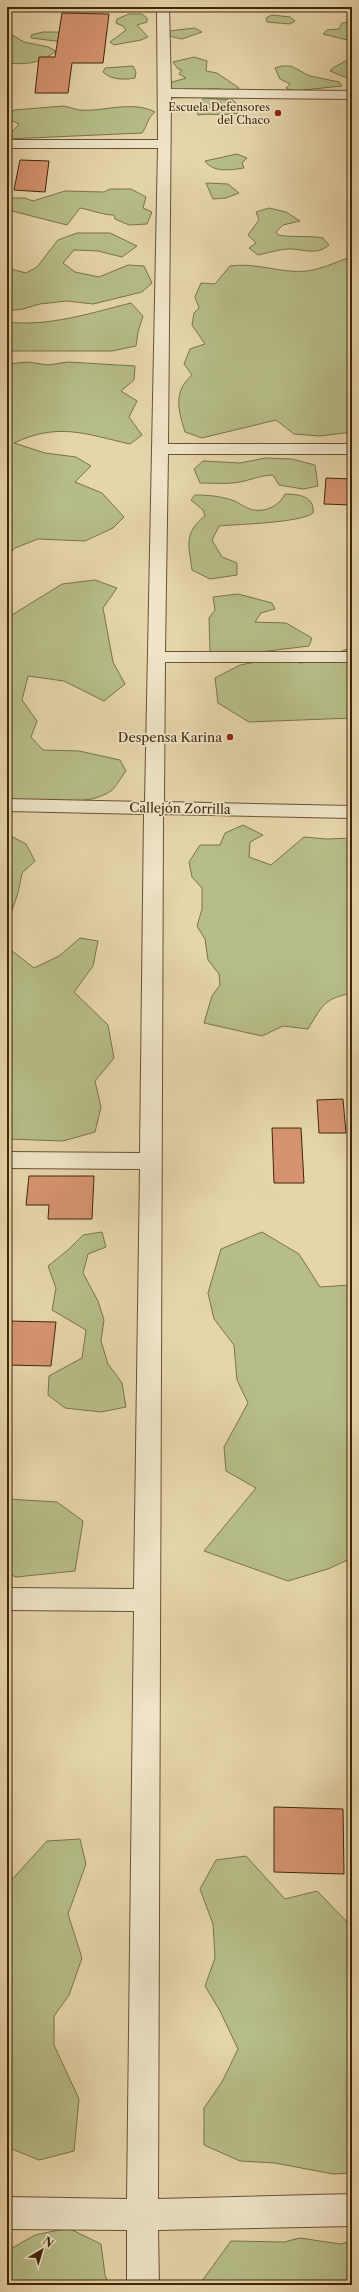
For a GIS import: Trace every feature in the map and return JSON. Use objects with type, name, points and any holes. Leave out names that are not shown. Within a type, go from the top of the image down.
[{"type":"street","points":[[143,2285],[142,2145],[146,1600],[152,1161],[154,807],[165,144],[163,93],[163,7]]},
{"type":"street","points":[[163,93],[352,95]]},
{"type":"street","points":[[7,144],[165,144]]},
{"type":"street","points":[[161,449],[352,449]]},
{"type":"street","points":[[157,657],[352,657]]},
{"type":"street","name":"Callejón Zorrilla","points":[[7,805],[352,812]]},
{"type":"street","points":[[7,1160],[152,1161]]},
{"type":"street","points":[[7,1599],[146,1600]]},
{"type":"street","points":[[7,2213],[143,2215],[352,2210]]},
{"type":"green space","points":[[129,14],[142,14],[147,18],[147,22],[137,25],[148,37],[141,40],[114,45],[110,42],[126,30],[123,26],[116,23],[117,19]]},
{"type":"green space","points":[[272,15],[290,17],[295,21],[290,24],[267,22],[266,18]]},
{"type":"green space","points":[[352,22],[352,80],[330,71],[349,59],[351,45],[347,40],[323,34],[327,30],[339,29],[342,23]]},
{"type":"green space","points":[[195,28],[202,32],[182,39],[169,36],[169,31]]},
{"type":"green space","points":[[7,32],[24,42],[48,47],[56,51],[39,61],[21,64],[7,63]]},
{"type":"green space","points":[[43,32],[75,32],[72,43],[31,38],[31,35]]},
{"type":"green space","points":[[194,57],[207,61],[206,71],[217,73],[239,88],[235,91],[216,89],[203,90],[187,97],[170,89],[169,83],[186,78],[179,74],[182,70],[178,69],[173,62]]},
{"type":"green space","points":[[133,66],[136,72],[135,78],[118,79],[110,77],[103,72],[105,68]]},
{"type":"green space","points":[[291,66],[310,76],[339,82],[342,86],[293,91],[286,88],[290,84],[280,79],[275,68]]},
{"type":"green space","points":[[204,98],[233,100],[238,106],[238,113],[198,115],[195,108]]},
{"type":"green space","points":[[64,106],[79,110],[137,107],[155,112],[150,117],[142,133],[7,139],[7,132],[13,131],[19,124],[7,118],[14,110]]},
{"type":"green space","points":[[237,154],[247,158],[242,163],[244,168],[228,170],[217,169],[208,165],[205,161]]},
{"type":"green space","points":[[206,183],[228,184],[239,193],[226,198],[213,199]]},
{"type":"green space","points":[[110,189],[131,189],[146,197],[143,208],[152,212],[147,224],[129,225],[115,219],[114,215],[80,208],[67,225],[12,211],[10,198],[25,198],[33,201],[65,191],[104,192]]},
{"type":"green space","points":[[269,208],[286,212],[300,221],[283,225],[276,232],[278,235],[323,238],[329,245],[315,251],[285,249],[258,255],[249,248],[256,243],[248,235],[259,220],[256,212]]},
{"type":"green space","points":[[77,233],[110,233],[137,246],[122,257],[98,251],[74,250],[63,263],[75,272],[99,277],[128,265],[144,266],[152,283],[142,292],[93,304],[67,301],[40,304],[23,309],[7,311],[7,268],[26,273],[37,267],[58,240]]},
{"type":"green space","points":[[348,258],[352,259],[352,432],[320,436],[294,434],[276,420],[202,438],[185,432],[180,416],[179,401],[182,388],[192,375],[184,364],[190,349],[205,344],[192,325],[194,313],[199,308],[195,297],[201,283],[215,284],[230,266],[240,265],[288,271],[307,271]]},
{"type":"green space","points":[[131,303],[143,316],[138,332],[136,346],[112,351],[7,351],[7,322],[38,323],[54,321],[85,315]]},
{"type":"green space","points":[[28,362],[48,365],[68,362],[135,366],[134,380],[121,391],[137,401],[129,417],[142,435],[130,444],[85,434],[59,431],[30,437],[14,443],[45,453],[76,457],[91,466],[75,482],[102,493],[124,517],[113,528],[85,541],[38,539],[15,548],[7,556],[7,364]]},
{"type":"green space","points":[[265,458],[292,459],[315,465],[318,486],[303,489],[279,485],[273,475],[236,483],[200,483],[194,469],[203,461],[240,463]]},
{"type":"green space","points":[[285,494],[305,497],[313,507],[313,513],[296,519],[283,521],[219,526],[212,540],[222,557],[237,563],[237,575],[210,579],[192,570],[189,547],[190,534],[198,522],[205,516],[203,510],[191,500],[195,495],[213,496],[227,499],[252,510],[264,510],[272,507],[280,501]]},
{"type":"green space","points":[[95,580],[117,588],[103,608],[113,662],[125,684],[104,701],[64,681],[28,676],[22,700],[37,721],[31,737],[43,750],[79,751],[120,760],[126,771],[111,791],[88,800],[60,802],[7,799],[7,618],[62,584]]},
{"type":"green space","points":[[238,594],[272,603],[275,609],[261,613],[255,622],[286,623],[312,638],[309,646],[214,659],[210,650],[209,618],[215,610],[213,597]]},
{"type":"green space","points":[[352,647],[352,718],[249,722],[218,703],[215,678],[240,665],[272,659],[301,663],[319,660]]},
{"type":"green space","points":[[243,825],[263,835],[250,842],[249,857],[271,865],[304,837],[327,839],[352,838],[352,993],[342,995],[325,1004],[308,1029],[283,1026],[262,1036],[204,1023],[212,996],[220,985],[219,974],[208,960],[205,939],[197,926],[202,909],[202,888],[192,877],[189,862],[200,845],[220,845],[225,833]]},
{"type":"green space","points":[[7,834],[26,844],[35,861],[22,873],[18,893],[11,913],[7,914]]},
{"type":"green space","points":[[80,938],[98,941],[93,966],[74,992],[108,1025],[114,1058],[95,1081],[101,1107],[95,1132],[63,1141],[7,1139],[7,947],[34,968],[59,956]]},
{"type":"green space","points":[[102,1232],[106,1247],[88,1254],[83,1273],[98,1301],[104,1320],[101,1341],[108,1364],[122,1383],[126,1407],[101,1412],[65,1408],[48,1395],[49,1376],[82,1358],[86,1330],[52,1310],[56,1288],[48,1266],[68,1250],[83,1235]]},
{"type":"green space","points":[[262,1232],[299,1254],[320,1287],[350,1285],[352,1283],[352,1558],[328,1569],[288,1581],[204,1551],[256,1488],[226,1471],[224,1447],[248,1403],[237,1380],[234,1345],[214,1319],[208,1293],[221,1249]]},
{"type":"green space","points":[[7,1499],[57,1502],[83,1521],[75,1571],[16,1577],[7,1573]]},
{"type":"green space","points":[[80,1839],[86,1864],[68,1914],[82,1958],[69,1995],[54,2016],[54,2045],[79,2099],[74,2151],[39,2160],[7,2147],[7,1885],[47,1841]]},
{"type":"green space","points":[[246,1856],[285,1899],[317,1891],[352,1927],[352,2173],[333,2174],[275,2163],[240,2161],[204,2145],[204,2108],[222,2082],[238,2049],[220,2011],[205,1986],[215,1958],[213,1924],[200,1889],[216,1860]]},
{"type":"green space","points":[[68,2228],[101,2244],[105,2275],[109,2285],[7,2285],[7,2251],[35,2235]]},
{"type":"green space","points":[[300,2238],[340,2244],[352,2241],[352,2285],[204,2285],[202,2281],[231,2241],[284,2242]]},
{"type":"building","points":[[62,13],[109,14],[103,63],[72,63],[68,93],[35,93],[39,57],[55,57]]},
{"type":"building","points":[[20,160],[49,161],[45,192],[14,190]]},
{"type":"building","points":[[326,478],[352,479],[352,505],[324,504]]},
{"type":"building","points":[[343,1099],[346,1133],[319,1133],[317,1100]]},
{"type":"building","points":[[272,1128],[301,1128],[304,1183],[274,1183]]},
{"type":"building","points":[[29,1176],[94,1176],[92,1219],[48,1219],[49,1205],[26,1205]]},
{"type":"building","points":[[7,1321],[56,1322],[51,1366],[7,1365]]},
{"type":"building","points":[[274,1807],[343,1809],[344,1874],[274,1872]]},
{"type":"place","name":"Escuela Defensores del Chaco","points":[[278,113]]},
{"type":"place","name":"Despensa Karina","points":[[230,737]]}]
